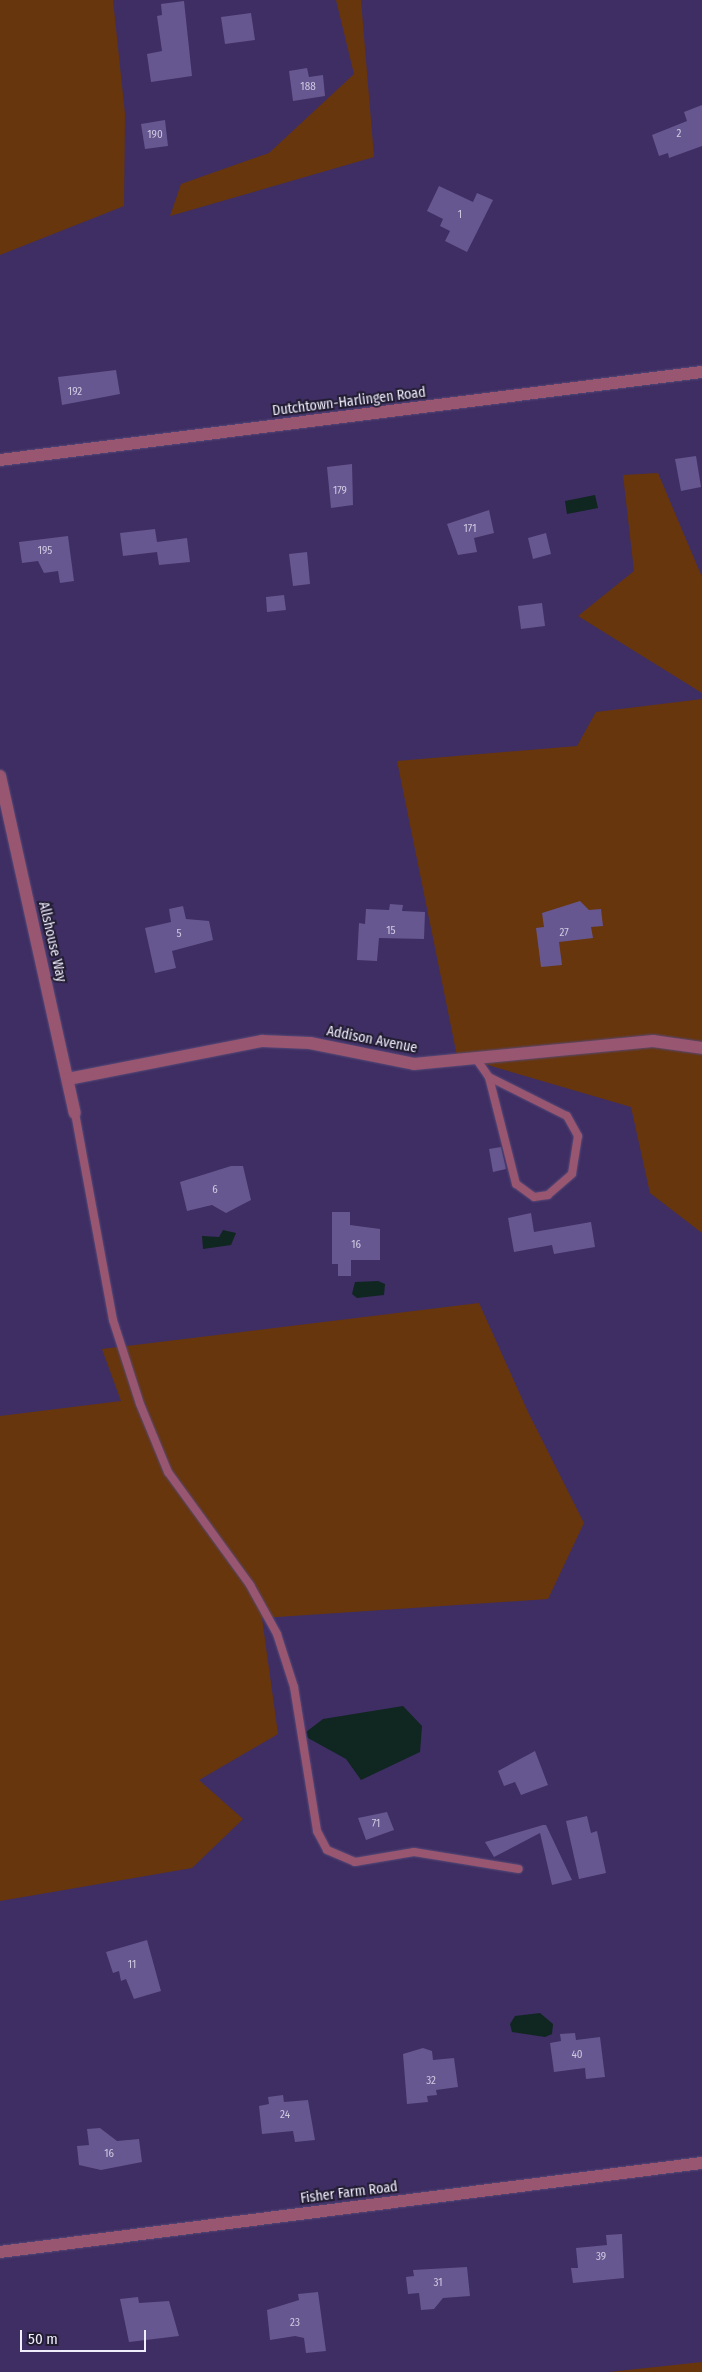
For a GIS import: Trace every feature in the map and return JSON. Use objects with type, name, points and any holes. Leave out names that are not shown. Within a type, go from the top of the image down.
[{"type":"street","name":"Dutchtown-Harlingen Road","points":[[0,460],[702,372]]},
{"type":"street","name":"Allshouse Way","points":[[0,776],[75,1113]]},
{"type":"street","name":"Addison Avenue","points":[[68,1079],[262,1041],[310,1043],[414,1064],[478,1060],[653,1041],[702,1048]]},
{"type":"street","name":"Fisher Farm Road","points":[[0,2252],[702,2163]]},
{"type":"lane","points":[[478,1060],[489,1077],[516,1184],[529,1195],[548,1195],[572,1174],[578,1136],[567,1116],[489,1077]]},
{"type":"lane","points":[[75,1113],[114,1320],[140,1404],[168,1472],[250,1585],[277,1634],[294,1687],[317,1831],[327,1850],[355,1862],[414,1852],[520,1869]]},
{"type":"shaded area","points":[[0,0],[113,0],[125,114],[124,206],[0,255]]},
{"type":"shaded area","points":[[336,0],[361,0],[374,157],[170,216],[181,184],[269,153],[354,74]]},
{"type":"shaded area","points":[[658,473],[702,577],[702,693],[578,616],[634,571],[623,475]]},
{"type":"shaded area","points":[[595,495],[598,508],[567,514],[565,501]]},
{"type":"shaded area","points":[[702,699],[702,1233],[650,1193],[631,1107],[457,1056],[397,761],[577,746],[596,712]]},
{"type":"shaded area","points":[[223,1230],[236,1233],[231,1245],[203,1249],[202,1236],[219,1237]]},
{"type":"shaded area","points":[[378,1281],[385,1284],[384,1295],[357,1298],[352,1294],[355,1282]]},
{"type":"shaded area","points":[[479,1303],[528,1412],[584,1523],[548,1599],[262,1618],[278,1734],[199,1780],[243,1819],[192,1868],[0,1901],[0,1416],[121,1401],[102,1349]]},
{"type":"shaded area","points":[[403,1706],[422,1726],[420,1752],[361,1780],[346,1759],[308,1738],[306,1732],[323,1719]]},
{"type":"shaded area","points":[[540,2013],[553,2024],[552,2034],[545,2037],[512,2032],[510,2024],[515,2016]]},
{"type":"shaded area","points":[[702,2362],[702,2372],[609,2372]]},
{"type":"building","points":[[184,1],[192,76],[151,82],[147,54],[162,51],[157,16],[162,15],[161,4]]},
{"type":"building","points":[[251,13],[255,40],[225,44],[221,17]]},
{"type":"building","points":[[307,68],[309,77],[323,75],[325,96],[293,101],[289,71]]},
{"type":"building","points":[[702,105],[702,146],[669,158],[668,153],[659,156],[652,135],[687,121],[684,112]]},
{"type":"building","points":[[165,120],[168,146],[145,149],[141,124]]},
{"type":"building","points":[[439,186],[473,202],[477,193],[493,200],[467,252],[445,241],[450,231],[440,226],[443,219],[427,211]]},
{"type":"building","points":[[116,370],[120,394],[62,405],[58,377]]},
{"type":"building","points":[[696,456],[701,487],[681,491],[675,459]]},
{"type":"building","points":[[352,464],[353,505],[331,508],[327,467]]},
{"type":"building","points":[[489,510],[494,533],[474,538],[477,552],[458,555],[447,524]]},
{"type":"building","points":[[155,529],[157,542],[187,538],[190,562],[159,565],[157,552],[123,556],[120,533]]},
{"type":"building","points":[[546,533],[551,554],[533,559],[528,538]]},
{"type":"building","points":[[68,536],[74,581],[60,583],[58,571],[44,573],[38,561],[22,563],[19,542]]},
{"type":"building","points":[[307,552],[310,584],[293,586],[289,554]]},
{"type":"building","points":[[284,595],[286,610],[267,612],[266,597]]},
{"type":"building","points":[[542,603],[545,626],[521,629],[518,606]]},
{"type":"building","points":[[580,901],[589,910],[601,909],[603,926],[591,927],[593,938],[559,942],[562,965],[541,967],[536,928],[544,927],[542,913]]},
{"type":"building","points":[[390,904],[403,905],[402,911],[425,912],[424,939],[379,938],[377,961],[357,960],[359,923],[365,924],[366,909],[389,910]]},
{"type":"building","points":[[183,906],[186,919],[209,921],[213,940],[172,951],[176,968],[155,973],[145,928],[171,922],[169,909]]},
{"type":"building","points":[[501,1147],[506,1169],[493,1172],[489,1149]]},
{"type":"building","points":[[231,1166],[243,1166],[251,1200],[226,1213],[212,1205],[187,1211],[180,1182]]},
{"type":"building","points":[[332,1212],[350,1212],[350,1225],[380,1229],[380,1260],[351,1260],[351,1276],[338,1276],[338,1264],[332,1264]]},
{"type":"building","points":[[531,1213],[534,1232],[591,1222],[595,1247],[554,1254],[552,1245],[514,1252],[508,1218]]},
{"type":"building","points":[[535,1751],[548,1785],[521,1795],[515,1782],[504,1786],[498,1771]]},
{"type":"building","points":[[387,1812],[394,1830],[366,1840],[358,1818]]},
{"type":"building","points":[[587,1816],[591,1833],[597,1831],[606,1873],[579,1879],[566,1821]]},
{"type":"building","points":[[546,1825],[572,1880],[552,1885],[540,1833],[494,1857],[485,1842]]},
{"type":"building","points":[[147,1940],[161,1991],[134,1999],[126,1979],[121,1981],[119,1971],[113,1973],[106,1952]]},
{"type":"building","points":[[575,2033],[576,2040],[600,2037],[605,2077],[586,2079],[585,2068],[554,2072],[550,2043],[561,2041],[560,2034]]},
{"type":"building","points":[[423,2048],[432,2051],[433,2060],[454,2058],[458,2087],[436,2090],[437,2095],[427,2096],[428,2102],[407,2104],[403,2054]]},
{"type":"building","points":[[283,2095],[284,2102],[308,2100],[315,2140],[295,2142],[293,2131],[262,2134],[259,2106],[269,2104],[268,2097]]},
{"type":"building","points":[[100,2128],[117,2141],[139,2139],[142,2162],[101,2170],[79,2165],[77,2146],[89,2145],[87,2129]]},
{"type":"building","points":[[622,2234],[624,2278],[573,2283],[571,2268],[578,2268],[576,2248],[607,2245],[606,2235]]},
{"type":"building","points":[[467,2267],[470,2296],[443,2298],[434,2309],[421,2310],[419,2293],[408,2294],[406,2277],[414,2276],[413,2270]]},
{"type":"building","points":[[318,2292],[326,2351],[306,2353],[304,2338],[295,2336],[270,2340],[267,2310],[299,2300],[298,2294]]},
{"type":"building","points":[[138,2297],[139,2303],[169,2301],[179,2336],[129,2342],[120,2299]]}]
